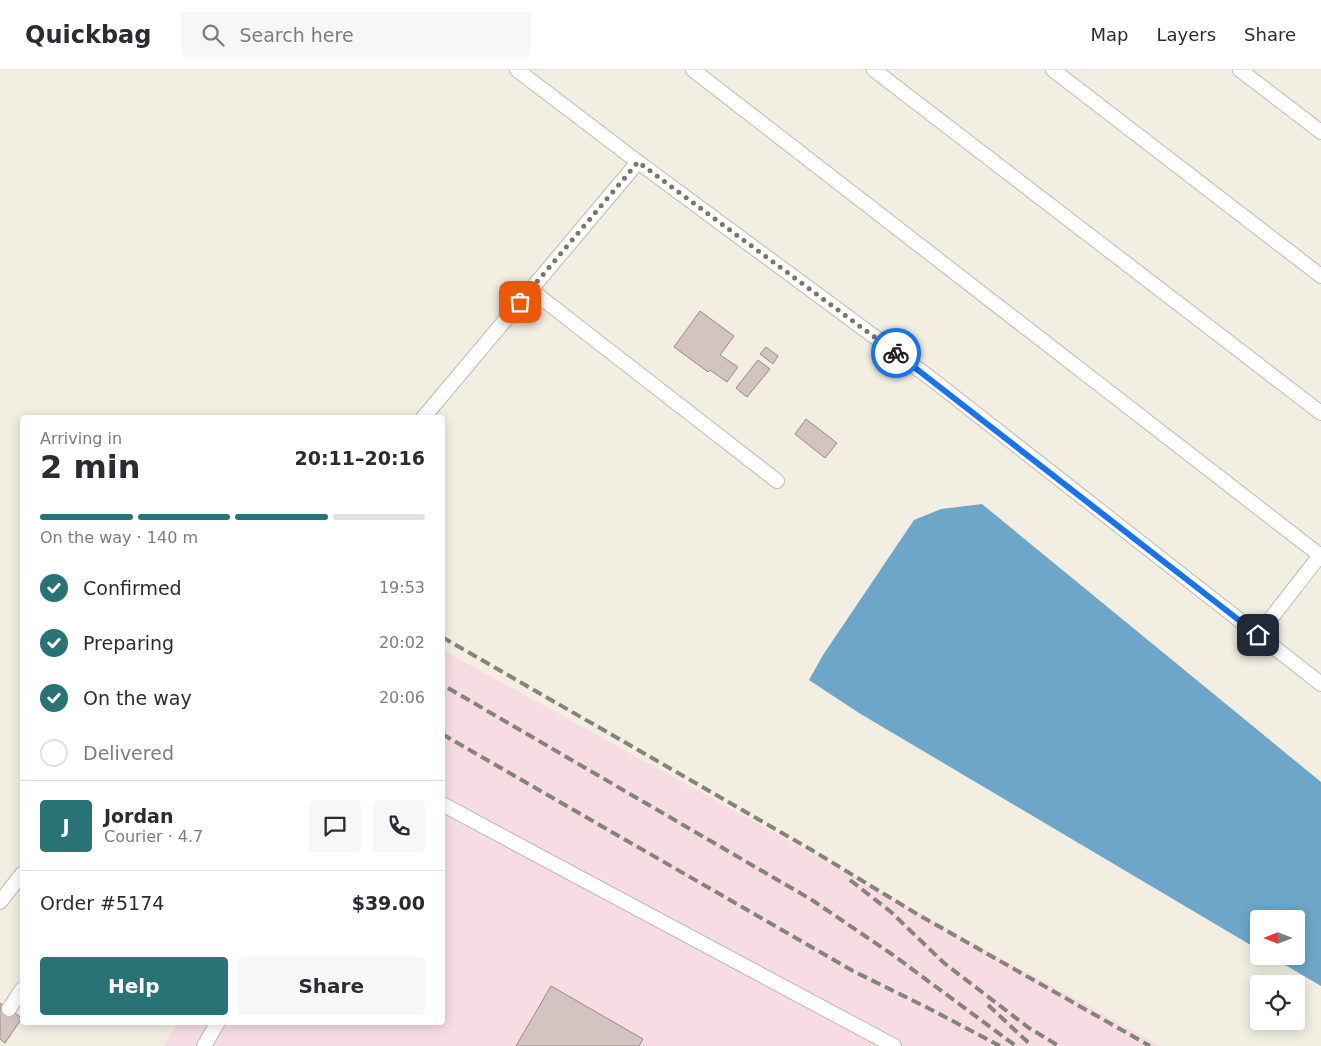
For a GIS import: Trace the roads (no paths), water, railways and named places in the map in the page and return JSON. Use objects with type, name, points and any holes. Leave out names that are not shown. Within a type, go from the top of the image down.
[{"type":"lane","points":[[517,70],[933,380],[1321,684]]},
{"type":"lane","points":[[693,70],[1321,555],[1258,635]]},
{"type":"lane","points":[[874,70],[1321,414]]},
{"type":"lane","points":[[1053,70],[1321,276]]},
{"type":"lane","points":[[1240,70],[1321,132]]},
{"type":"lane","points":[[426,415],[638,162]]},
{"type":"lane","points":[[531,290],[777,481]]},
{"type":"lane","points":[[445,806],[894,1046]]},
{"type":"lane","points":[[0,902],[20,877]]},
{"type":"lane","points":[[9,1009],[20,992]]},
{"type":"lane","points":[[204,1046],[216,1025]]},
{"type":"water","points":[[982,504],[1321,782],[1321,986],[1285,965],[1305,965],[1305,910],[1250,910],[1250,945],[859,713],[809,680],[823,655],[914,520],[941,509]]},
{"type":"railway","points":[[445,639],[810,849],[917,914],[1150,1046]]},
{"type":"railway","points":[[448,688],[812,900],[893,955],[1016,1046]]},
{"type":"railway","points":[[445,736],[853,971],[1000,1046]]},
{"type":"railway","points":[[850,880],[891,912],[944,963],[1029,1028],[1059,1046]]},
{"type":"railway","points":[[988,1005],[1032,1046]]}]
